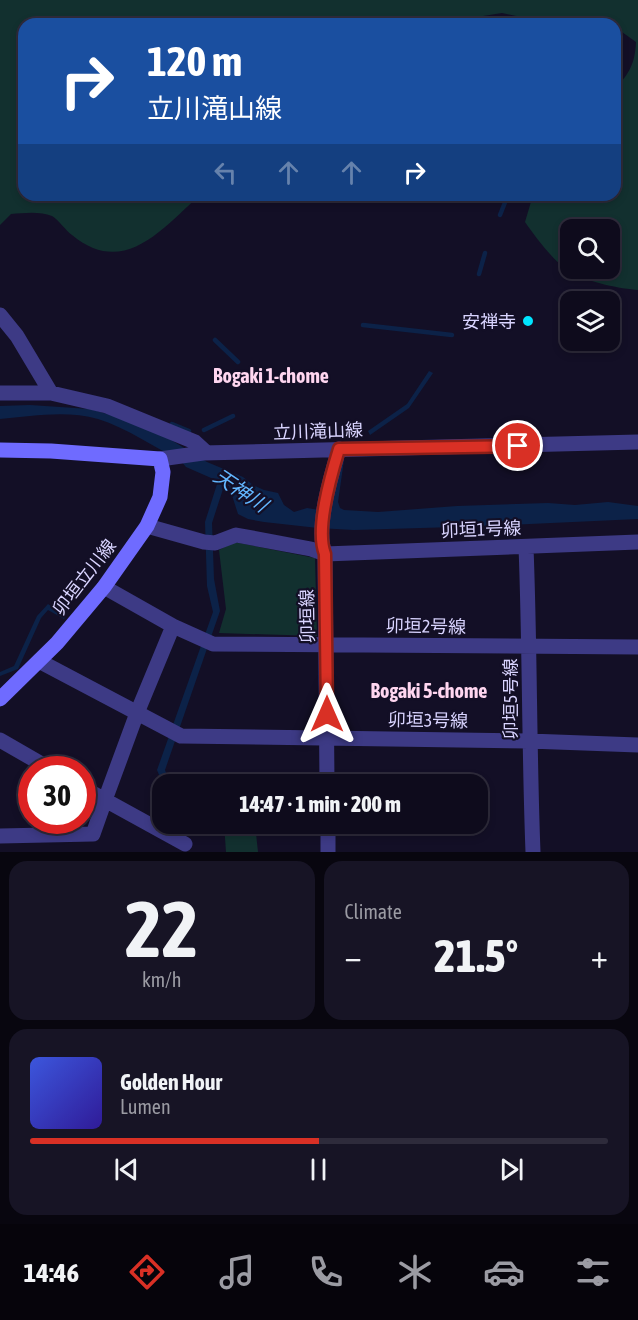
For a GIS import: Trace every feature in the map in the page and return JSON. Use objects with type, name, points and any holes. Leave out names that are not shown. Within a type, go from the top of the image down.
[{"type":"street","points":[[0,315],[17,336],[51,393]]},
{"type":"street","points":[[0,393],[51,393],[107,406],[195,442],[205,453]]},
{"type":"street","name":"立川滝山線","points":[[0,450],[164,458],[205,453],[638,442]]},
{"type":"street","name":"卯垣線","points":[[327,774],[325,554],[321,545],[327,488],[339,449]]},
{"type":"street","name":"卯垣立川線","points":[[0,699],[57,643],[104,587],[147,526],[160,497],[164,458]]},
{"type":"street","name":"卯垣1号線","points":[[147,526],[210,542],[236,535],[311,549],[325,554],[638,542]]},
{"type":"street","name":"卯垣5号線","points":[[526,547],[533,852]]},
{"type":"street","points":[[0,836],[93,834],[137,713],[173,626],[104,587]]},
{"type":"street","name":"卯垣2号線","points":[[173,626],[207,641],[638,647]]},
{"type":"street","points":[[39,660],[137,713]]},
{"type":"street","name":"卯垣3号線","points":[[137,713],[174,733],[207,738],[327,737],[638,745]]},
{"type":"street","points":[[0,740],[28,756]]},
{"type":"street","points":[[96,795],[182,842]]},
{"type":"street","points":[[328,834],[328,852]]},
{"type":"green space","points":[[0,0],[638,0],[638,290],[605,285],[586,279],[620,279],[620,219],[560,219],[560,264],[541,244],[525,222],[531,201],[621,201],[621,81],[631,67],[636,42],[621,31],[621,18],[523,18],[502,13],[481,18],[18,18],[18,201],[194,201],[157,234],[141,244],[125,250],[109,252],[91,247],[72,235],[52,216],[32,213],[11,214],[0,225]]},
{"type":"green space","points":[[234,542],[315,558],[317,636],[219,633],[226,609],[219,550]]},
{"type":"green space","points":[[225,834],[256,834],[258,852],[226,852]]},
{"type":"water","points":[[429,371],[433,373],[409,408],[370,435],[368,431],[407,404]]},
{"type":"water","name":"天神川","points":[[30,405],[90,409],[114,416],[163,435],[207,462],[243,477],[264,490],[278,493],[284,505],[294,512],[307,508],[331,512],[329,499],[340,459],[344,460],[338,502],[340,508],[344,510],[378,512],[457,506],[548,503],[575,505],[608,502],[638,506],[638,519],[354,530],[318,528],[248,519],[238,514],[229,486],[224,486],[212,523],[214,579],[220,611],[165,770],[166,774],[159,774],[157,770],[213,612],[207,586],[205,522],[218,481],[186,467],[181,461],[130,433],[98,419],[62,414],[0,419],[0,406]]},
{"type":"water","points":[[48,604],[66,616],[64,619],[48,610],[41,618],[18,669],[0,676],[0,672],[14,666],[37,616]]},
{"type":"waterway","points":[[500,215],[506,201]]},
{"type":"waterway","points":[[479,274],[485,253]]},
{"type":"waterway","points":[[363,325],[452,335]]},
{"type":"waterway","points":[[215,340],[238,362]]},
{"type":"waterway","points":[[204,430],[233,416]]},
{"type":"waterway","points":[[172,424],[189,431]]},
{"type":"place","name":"安禅寺","points":[[528,321]]},
{"type":"district","name":"Bogaki 1-chome","points":[[271,375]]},
{"type":"district","name":"Bogaki 5-chome","points":[[429,690]]},
{"type":"route","points":[[327,714],[325,554],[321,545],[325,498],[339,449],[518,446]]}]
